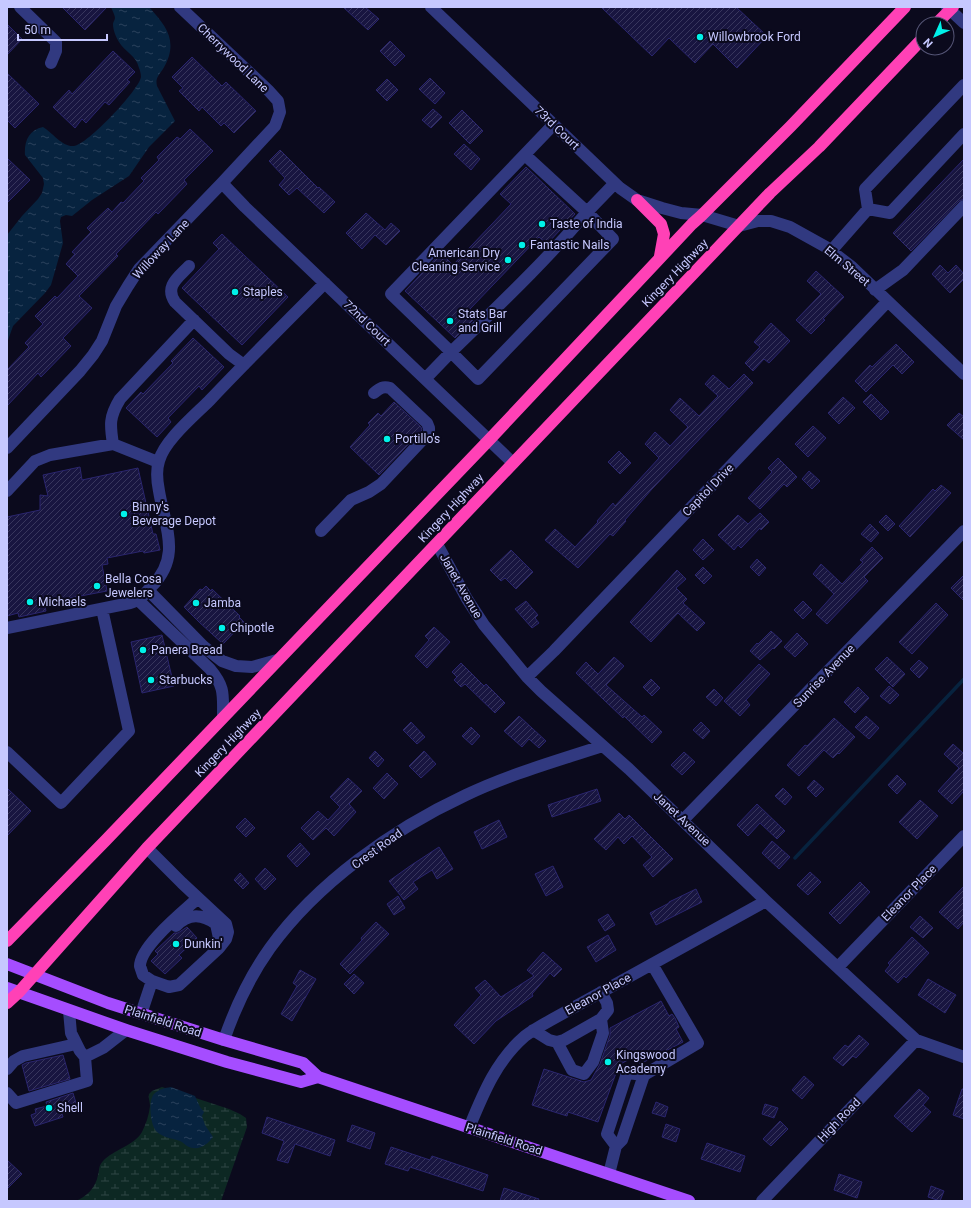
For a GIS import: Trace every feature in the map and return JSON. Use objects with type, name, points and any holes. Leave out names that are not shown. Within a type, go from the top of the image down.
[{"type":"highway","name":"Kingery Highway","points":[[7,941],[106,840],[692,224],[791,126],[904,7]]},
{"type":"highway","points":[[943,16],[950,8]]},
{"type":"highway","name":"Kingery Highway","points":[[7,1003],[19,992],[147,848],[739,226],[819,147],[915,46]]},
{"type":"highway","points":[[637,200],[661,224],[664,234],[660,258]]},
{"type":"main road","name":"Plainfield Road","points":[[7,964],[108,1003],[224,1040],[303,1063],[318,1077],[689,1201]]},
{"type":"main road","name":"Plainfield Road","points":[[7,988],[69,1011],[227,1062],[301,1082],[318,1077]]},
{"type":"street","points":[[20,7],[56,42],[56,51],[51,63]]},
{"type":"street","name":"Cherrywood Lane","points":[[180,7],[268,90],[278,101],[280,112]]},
{"type":"street","name":"73rd Court","points":[[431,7],[615,182],[637,200],[681,213],[702,215]]},
{"type":"street","points":[[950,8],[964,23]]},
{"type":"street","points":[[831,251],[868,209],[865,189],[964,85]]},
{"type":"street","name":"Willoway Lane","points":[[7,448],[80,371],[93,355],[102,341],[116,306],[139,269],[222,184],[275,126],[280,112]]},
{"type":"street","points":[[525,155],[587,212],[613,239],[478,379],[391,294],[554,124]]},
{"type":"street","points":[[868,209],[890,213],[964,134]]},
{"type":"street","points":[[425,379],[515,290],[565,238],[615,182]]},
{"type":"street","name":"72nd Court","points":[[222,184],[513,463]]},
{"type":"street","points":[[875,290],[903,270],[964,206]]},
{"type":"street","points":[[702,215],[739,226]]},
{"type":"street","name":"Elm Street","points":[[739,226],[758,221],[771,221],[790,227],[831,251],[852,268],[964,374]]},
{"type":"street","points":[[189,266],[172,285],[171,297],[229,354],[244,365]]},
{"type":"street","points":[[7,628],[130,604],[138,600],[161,577],[166,567],[170,548],[166,520],[158,484],[158,462],[162,451],[167,444],[325,282]]},
{"type":"street","name":"Capitol Drive","points":[[527,677],[887,302]]},
{"type":"street","points":[[113,444],[110,425],[114,408],[120,399],[194,320]]},
{"type":"street","points":[[321,530],[351,500],[369,492],[381,484],[429,433],[427,423],[390,388],[379,388],[374,393]]},
{"type":"street","points":[[7,491],[35,461],[50,455],[113,444],[158,462]]},
{"type":"street","name":"Sunrise Avenue","points":[[684,820],[964,531]]},
{"type":"street","name":"Janet Avenue","points":[[437,544],[467,599],[484,625],[527,677],[684,820],[766,900],[916,1040],[964,1057]]},
{"type":"street","points":[[148,590],[203,646],[222,661],[236,666],[252,667],[277,660]]},
{"type":"street","points":[[138,600],[219,680],[223,689],[223,717]]},
{"type":"street","points":[[7,752],[61,803],[129,730],[102,609]]},
{"type":"street","name":"Crest Road","points":[[224,1040],[230,1021],[253,976],[270,949],[284,931],[326,888],[369,853],[416,821],[465,795],[513,775],[602,746]]},
{"type":"street","name":"Eleanor Place","points":[[838,967],[964,836]]},
{"type":"street","points":[[147,848],[226,924],[228,932],[226,939],[219,948],[179,985],[169,987],[152,981],[143,975],[140,966],[143,957],[152,941],[198,898]]},
{"type":"street","name":"Eleanor Place","points":[[469,1128],[488,1083],[497,1068],[509,1052],[533,1030],[766,900]]},
{"type":"street","points":[[143,957],[182,920],[192,916],[207,918],[216,924],[219,938],[219,948]]},
{"type":"street","points":[[616,1146],[607,1134],[628,1074],[644,1075],[698,1043],[652,964]]},
{"type":"street","points":[[141,1014],[152,981]]},
{"type":"street","points":[[533,1030],[549,1040],[557,1042],[564,1040],[601,1019],[608,1010],[607,1003],[601,992]]},
{"type":"street","points":[[7,1094],[16,1103],[87,1081],[84,1057],[71,1033],[69,1011]]},
{"type":"street","points":[[557,1042],[572,1070],[584,1074],[593,1062],[604,1032],[601,1019]]},
{"type":"street","points":[[84,1057],[103,1048],[126,1030]]},
{"type":"street","name":"High Road","points":[[762,1201],[916,1040]]},
{"type":"street","points":[[7,1069],[14,1061],[23,1056],[76,1044]]},
{"type":"street","points":[[609,1174],[616,1146],[622,1140],[644,1075]]},
{"type":"green space","points":[[162,1087],[229,1109],[246,1118],[247,1127],[221,1201],[75,1201],[87,1195],[93,1188],[100,1166],[107,1157],[139,1137],[145,1126],[149,1113],[149,1094],[152,1091]]},
{"type":"water","points":[[111,7],[149,7],[166,28],[169,35],[170,51],[168,59],[158,77],[157,86],[175,121],[149,147],[129,176],[92,200],[72,216],[66,215],[61,217],[60,221],[63,243],[51,285],[13,326],[7,343],[7,235],[38,199],[42,193],[44,184],[43,178],[25,155],[25,145],[28,137],[38,128],[43,127],[70,146],[81,143],[90,137],[112,116],[132,93],[141,77],[138,64],[121,45],[116,36],[113,24],[115,17]]},
{"type":"water","points":[[171,1087],[195,1096],[204,1112],[202,1116],[205,1125],[213,1137],[202,1147],[191,1148],[181,1141],[162,1136],[155,1129],[151,1119],[150,1107],[152,1097],[158,1091]]},
{"type":"building","points":[[62,7],[107,7],[85,30]]},
{"type":"building","points":[[343,7],[365,7],[379,19],[368,30]]},
{"type":"building","name":"Willowbrook Ford","points":[[601,7],[736,7],[767,36],[737,68],[713,44],[695,63],[669,38],[652,56]]},
{"type":"building","points":[[7,24],[22,39],[7,55]]},
{"type":"building","points":[[390,41],[405,56],[395,66],[380,51]]},
{"type":"building","points":[[113,51],[135,72],[127,80],[130,82],[109,105],[105,102],[86,123],[82,119],[75,128],[53,107],[69,90],[72,94]]},
{"type":"building","points":[[192,57],[222,86],[226,82],[256,111],[234,133],[224,123],[221,126],[202,107],[199,111],[179,91],[183,88],[172,77]]},
{"type":"building","points":[[7,73],[39,104],[15,128],[7,120]]},
{"type":"building","points":[[430,78],[445,93],[435,104],[419,89]]},
{"type":"building","points":[[387,79],[398,90],[387,101],[376,90]]},
{"type":"building","points":[[433,109],[442,117],[431,128],[422,120]]},
{"type":"building","points":[[462,110],[483,131],[470,144],[449,123]]},
{"type":"building","points":[[190,129],[213,151],[184,180],[187,184],[158,214],[156,212],[116,254],[118,256],[79,296],[92,308],[63,338],[71,346],[41,377],[38,373],[7,406],[7,370],[29,347],[25,343],[43,324],[35,316],[55,296],[57,298],[78,276],[66,264],[75,254],[72,252],[91,232],[87,228],[108,208],[112,212],[121,202],[123,203],[144,181],[141,178],[159,160],[157,157],[177,137],[180,139]]},
{"type":"building","points":[[464,144],[480,159],[471,170],[454,154]]},
{"type":"building","points":[[280,150],[318,188],[319,187],[335,202],[324,213],[297,188],[289,195],[279,185],[285,178],[269,161]]},
{"type":"building","points":[[7,158],[30,180],[7,203]]},
{"type":"building","points":[[964,159],[964,199],[959,201],[911,251],[893,233]]},
{"type":"building","points":[[526,167],[575,214],[547,244],[539,237],[470,309],[477,316],[455,338],[405,291],[441,253],[453,265],[511,204],[500,194]]},
{"type":"building","points":[[366,213],[385,230],[391,223],[400,231],[386,245],[375,235],[362,249],[346,233]]},
{"type":"building","name":"Staples","points":[[222,234],[288,297],[242,345],[182,288],[219,249],[213,243]]},
{"type":"building","points":[[940,265],[948,273],[956,265],[964,274],[964,279],[950,293],[932,274]]},
{"type":"building","points":[[816,271],[844,297],[811,334],[796,320],[821,294],[807,281]]},
{"type":"building","points":[[771,323],[790,341],[769,363],[764,359],[753,371],[745,363],[760,347],[754,342]]},
{"type":"building","points":[[193,338],[224,367],[202,390],[199,386],[168,418],[171,422],[157,437],[126,408],[141,392],[143,394],[173,363],[171,361]]},
{"type":"building","points":[[896,344],[914,362],[902,374],[893,365],[866,392],[855,381],[870,365],[872,367]]},
{"type":"building","points":[[744,374],[753,383],[652,489],[613,536],[610,534],[578,568],[545,540],[555,529],[575,547],[613,503],[615,506],[659,458],[645,444],[655,432],[670,446],[688,427],[670,410],[680,398],[699,416],[718,396],[705,384],[713,375],[729,389]]},
{"type":"building","points":[[871,394],[889,412],[881,420],[863,402]]},
{"type":"building","points":[[843,397],[855,408],[839,424],[828,413]]},
{"type":"building","name":"Portillo's","points":[[394,402],[421,427],[422,430],[379,475],[350,447],[370,425],[368,423],[378,413],[381,416]]},
{"type":"building","points":[[959,413],[964,417],[964,440],[947,425]]},
{"type":"building","points":[[813,426],[826,438],[808,457],[795,444]]},
{"type":"building","points":[[619,451],[631,463],[620,474],[608,462]]},
{"type":"building","points":[[778,458],[797,477],[787,487],[784,484],[760,509],[748,498],[772,472],[768,468]]},
{"type":"building","points":[[80,467],[82,480],[138,468],[153,534],[156,534],[160,550],[144,553],[143,551],[107,558],[108,564],[102,565],[107,591],[70,598],[72,602],[45,607],[46,611],[19,617],[18,613],[7,616],[7,517],[40,510],[40,495],[48,496],[43,475]]},
{"type":"building","points":[[809,471],[820,481],[812,489],[802,479]]},
{"type":"building","points":[[941,485],[951,493],[910,537],[899,526],[933,489],[935,491]]},
{"type":"building","points":[[760,513],[769,522],[761,530],[760,528],[741,548],[738,545],[734,550],[718,535],[738,515],[748,524]]},
{"type":"building","points":[[886,515],[895,524],[888,531],[879,522]]},
{"type":"building","points":[[870,524],[879,533],[871,542],[861,534]]},
{"type":"building","points":[[703,539],[714,550],[703,560],[693,550]]},
{"type":"building","points":[[872,547],[883,558],[864,577],[868,581],[827,624],[816,614],[834,594],[813,574],[821,564],[842,584],[863,562],[860,560]]},
{"type":"building","points":[[511,550],[533,572],[516,589],[505,578],[501,581],[490,570]]},
{"type":"building","points":[[757,559],[766,568],[759,576],[750,567]]},
{"type":"building","points":[[703,567],[712,576],[704,584],[695,575]]},
{"type":"building","points":[[677,570],[686,579],[676,588],[687,599],[683,603],[705,623],[697,631],[678,613],[651,642],[630,622]]},
{"type":"building","points":[[964,575],[964,601],[951,588]]},
{"type":"building","points":[[206,586],[211,591],[212,589],[240,616],[239,617],[244,622],[223,644],[184,607],[200,589],[202,590]]},
{"type":"building","points":[[526,601],[538,615],[535,618],[539,623],[532,628],[515,609]]},
{"type":"building","points":[[803,601],[812,610],[803,619],[794,610]]},
{"type":"building","points":[[936,603],[948,615],[912,654],[899,642]]},
{"type":"building","points":[[434,627],[450,642],[427,668],[415,656],[429,640],[425,636]]},
{"type":"building","points":[[771,631],[782,641],[760,660],[750,651]]},
{"type":"building","points":[[797,633],[808,644],[795,657],[784,647]]},
{"type":"building","points":[[162,635],[174,686],[142,693],[131,642]]},
{"type":"building","points":[[614,657],[624,666],[606,685],[642,717],[644,715],[662,732],[652,743],[624,716],[623,718],[576,673],[586,662],[598,674]]},
{"type":"building","points":[[887,657],[905,674],[893,687],[875,669]]},
{"type":"building","points":[[919,660],[928,668],[919,678],[910,669]]},
{"type":"building","points":[[461,663],[484,686],[486,684],[505,703],[495,713],[465,684],[461,687],[454,680],[457,677],[452,672]]},
{"type":"building","points":[[759,664],[770,674],[746,700],[750,705],[740,716],[724,701]]},
{"type":"building","points":[[651,679],[660,688],[652,696],[643,687]]},
{"type":"building","points":[[889,686],[899,695],[890,704],[880,696]]},
{"type":"building","points":[[858,687],[869,698],[855,713],[844,702]]},
{"type":"building","points":[[714,689],[723,698],[716,706],[706,697]]},
{"type":"building","points":[[519,716],[546,741],[539,748],[529,739],[522,747],[504,731]]},
{"type":"building","points":[[866,716],[879,728],[869,739],[855,727]]},
{"type":"building","points":[[834,718],[855,737],[839,754],[838,753],[833,758],[824,750],[799,776],[787,765],[805,745],[807,746]]},
{"type":"building","points":[[411,722],[425,737],[417,744],[403,730]]},
{"type":"building","points":[[701,722],[710,731],[703,739],[693,730]]},
{"type":"building","points":[[471,727],[480,736],[472,745],[462,736]]},
{"type":"building","points":[[953,744],[964,754],[964,791],[952,804],[938,791],[959,768],[944,754]]},
{"type":"building","points":[[375,751],[384,760],[378,767],[369,758]]},
{"type":"building","points":[[424,751],[436,764],[421,778],[409,766]]},
{"type":"building","points":[[684,752],[695,762],[682,775],[671,765]]},
{"type":"building","points":[[387,773],[398,784],[384,799],[373,788]]},
{"type":"building","points":[[897,775],[906,784],[897,794],[888,785]]},
{"type":"building","points":[[348,778],[362,791],[349,804],[356,812],[334,836],[326,828],[313,840],[301,828],[318,811],[328,820],[340,807],[330,797]]},
{"type":"building","points":[[814,780],[824,789],[816,797],[807,788]]},
{"type":"building","points":[[7,788],[31,811],[7,836]]},
{"type":"building","points":[[783,788],[792,797],[785,805],[775,796]]},
{"type":"building","points":[[597,789],[601,801],[552,817],[548,805]]},
{"type":"building","points":[[920,800],[938,816],[917,839],[899,822]]},
{"type":"building","points":[[757,804],[785,831],[777,839],[760,823],[748,836],[737,825]]},
{"type":"building","points":[[619,813],[625,819],[629,815],[673,859],[653,877],[643,865],[652,857],[632,836],[624,844],[618,837],[606,850],[594,839]]},
{"type":"building","points":[[245,818],[255,828],[246,837],[236,827]]},
{"type":"building","points":[[499,820],[507,837],[482,849],[474,832]]},
{"type":"building","points":[[772,841],[790,857],[779,869],[762,853]]},
{"type":"building","points":[[300,843],[310,854],[297,867],[287,856]]},
{"type":"building","points":[[439,847],[453,869],[437,879],[432,870],[413,882],[418,889],[404,900],[389,881]]},
{"type":"building","points":[[553,866],[563,887],[546,896],[535,874]]},
{"type":"building","points":[[265,868],[276,879],[265,890],[255,879]]},
{"type":"building","points":[[810,872],[821,882],[808,895],[797,885]]},
{"type":"building","points":[[240,873],[249,883],[243,889],[234,880]]},
{"type":"building","points":[[860,882],[870,892],[840,924],[829,913]]},
{"type":"building","points":[[964,886],[964,922],[958,929],[939,912]]},
{"type":"building","points":[[696,889],[702,902],[656,925],[650,913]]},
{"type":"building","points":[[398,896],[405,908],[394,915],[387,904]]},
{"type":"building","points":[[608,914],[615,925],[605,931],[598,920]]},
{"type":"building","points":[[920,916],[933,928],[923,938],[910,927]]},
{"type":"building","points":[[376,922],[389,934],[350,974],[340,964]]},
{"type":"building","name":"Dunkin'","points":[[187,927],[197,938],[179,955],[182,958],[165,974],[151,961],[158,954],[155,951],[174,933],[178,933]]},
{"type":"building","points":[[608,935],[616,950],[596,962],[587,947]]},
{"type":"building","points":[[912,937],[929,953],[906,978],[904,976],[898,983],[885,971],[890,965],[888,963]]},
{"type":"building","points":[[543,952],[562,969],[554,977],[550,973],[532,994],[533,996],[496,1021],[474,1044],[454,1025],[481,995],[475,988],[485,980],[501,997],[534,976],[527,970]]},
{"type":"building","points":[[300,970],[316,979],[292,1021],[281,1014],[297,986],[293,983]]},
{"type":"building","points":[[354,974],[364,983],[354,994],[344,984]]},
{"type":"building","points":[[928,979],[956,995],[945,1013],[918,995]]},
{"type":"building","name":"Kingswood Academy","points":[[661,1001],[669,1016],[672,1014],[675,1018],[679,1027],[676,1029],[683,1042],[640,1064],[635,1056],[619,1065],[598,1122],[568,1112],[567,1116],[532,1105],[544,1069],[584,1082],[591,1080],[600,1064],[610,1035],[610,1028]]},
{"type":"building","points":[[859,1035],[869,1044],[856,1058],[853,1056],[843,1066],[833,1058],[845,1045],[848,1047]]},
{"type":"building","name":"Shell","points":[[63,1055],[70,1079],[29,1091],[22,1065]]},
{"type":"building","points":[[804,1076],[814,1085],[802,1099],[792,1090]]},
{"type":"building","points":[[919,1089],[929,1098],[923,1105],[931,1112],[912,1132],[894,1116]]},
{"type":"building","points":[[962,1089],[964,1089],[964,1119],[953,1115]]},
{"type":"building","name":"Shell","points":[[73,1093],[76,1103],[60,1107],[63,1117],[35,1126],[31,1115],[36,1113],[35,1109],[47,1106],[46,1102]]},
{"type":"building","points":[[656,1102],[668,1107],[665,1117],[652,1113]]},
{"type":"building","points":[[765,1104],[778,1108],[774,1118],[762,1114]]},
{"type":"building","points":[[267,1117],[335,1140],[330,1156],[295,1144],[288,1163],[277,1160],[284,1141],[262,1133]]},
{"type":"building","points":[[780,1121],[788,1129],[771,1146],[763,1139]]},
{"type":"building","points":[[666,1124],[680,1129],[676,1142],[662,1137]]},
{"type":"building","points":[[352,1125],[375,1133],[370,1149],[347,1141]]},
{"type":"building","points":[[707,1143],[745,1156],[740,1172],[701,1159]]},
{"type":"building","points":[[391,1147],[430,1160],[432,1156],[488,1175],[483,1191],[410,1167],[408,1171],[385,1164]]},
{"type":"building","points":[[7,1160],[22,1174],[7,1189]]},
{"type":"building","points":[[839,1174],[862,1182],[857,1198],[834,1190]]},
{"type":"building","points":[[931,1186],[944,1191],[940,1201],[928,1197]]},
{"type":"building","points":[[504,1188],[539,1199],[538,1201],[500,1201]]},
{"type":"waterway","points":[[795,858],[964,679]]},
{"type":"place","name":"Willowbrook Ford","points":[[700,37]]},
{"type":"place","name":"Taste of India","points":[[542,224]]},
{"type":"place","name":"Fantastic Nails","points":[[522,245]]},
{"type":"place","name":"American Dry Cleaning Service","points":[[508,260]]},
{"type":"place","name":"Staples","points":[[235,292]]},
{"type":"place","name":"Stats Bar and Grill","points":[[450,321]]},
{"type":"place","name":"Portillo's","points":[[387,439]]},
{"type":"place","name":"Binny's Beverage Depot","points":[[124,514]]},
{"type":"place","name":"Bella Cosa Jewelers","points":[[97,586]]},
{"type":"place","name":"Michaels","points":[[30,602]]},
{"type":"place","name":"Jamba","points":[[196,603]]},
{"type":"place","name":"Chipotle","points":[[222,628]]},
{"type":"place","name":"Panera Bread","points":[[143,650]]},
{"type":"place","name":"Starbucks","points":[[151,680]]},
{"type":"place","name":"Dunkin'","points":[[176,944]]},
{"type":"place","name":"Kingswood Academy","points":[[608,1062]]},
{"type":"place","name":"Shell","points":[[49,1108]]}]
